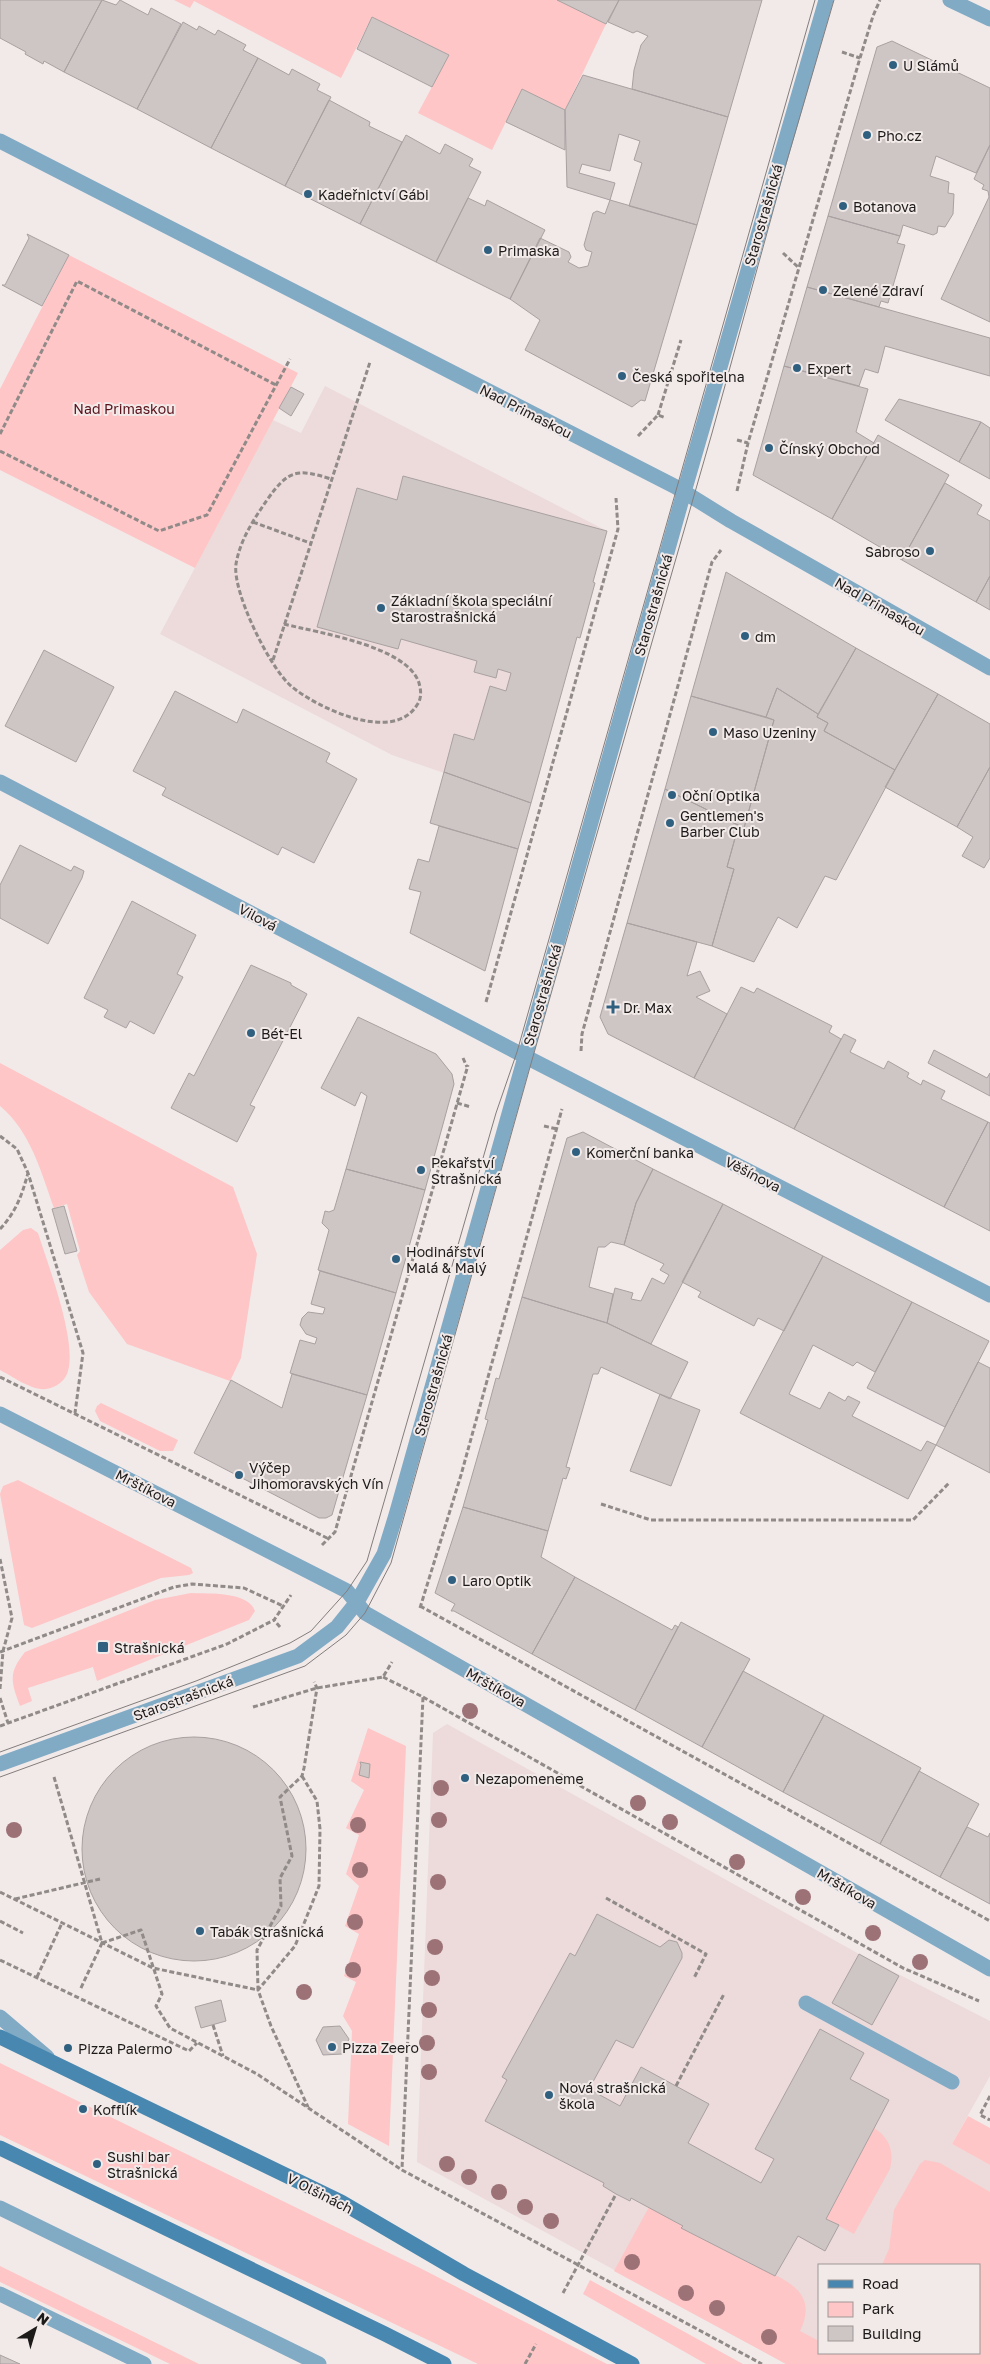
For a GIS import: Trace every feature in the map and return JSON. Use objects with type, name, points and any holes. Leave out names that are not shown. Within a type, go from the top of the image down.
[{"type":"main road","name":"V Olšinách","points":[[0,2038],[341,2202],[464,2274],[632,2364]]},
{"type":"main road","points":[[0,2148],[444,2364]]},
{"type":"street","name":"Starostrašnická","points":[[0,1764],[298,1656],[337,1627],[357,1602],[384,1554],[521,1054],[826,0]]},
{"type":"street","points":[[950,0],[990,19]]},
{"type":"street","name":"Nad Primaskou","points":[[0,140],[684,492],[739,526],[990,668]]},
{"type":"street","name":"Vilová","points":[[0,782],[521,1054]]},
{"type":"street","name":"Věšínova","points":[[521,1054],[990,1295]]},
{"type":"street","name":"Mrštíkova","points":[[0,1414],[347,1591],[365,1613],[990,1969]]},
{"type":"street","points":[[806,2003],[952,2082]]},
{"type":"street","points":[[0,2017],[56,2064]]},
{"type":"street","points":[[0,2208],[319,2364]]},
{"type":"street","points":[[0,2294],[144,2364]]},
{"type":"path","points":[[737,499],[738,481],[748,443],[860,58],[880,0]]},
{"type":"path","points":[[839,51],[860,58]]},
{"type":"path","points":[[781,251],[799,268]]},
{"type":"path","points":[[0,434],[77,281],[276,385]]},
{"type":"path","points":[[273,661],[330,479],[379,336]]},
{"type":"path","points":[[634,441],[658,416],[681,340]]},
{"type":"path","points":[[0,451],[159,531],[206,515],[290,359]]},
{"type":"path","points":[[658,416],[666,418]]},
{"type":"path","points":[[737,440],[748,443]]},
{"type":"path","points":[[284,624],[388,653],[411,669],[421,690],[420,699],[410,714],[400,719],[374,723],[356,720],[336,712],[291,686],[273,661],[244,608],[236,582],[236,564],[244,539],[275,488],[293,474],[308,471],[330,479]]},
{"type":"path","points":[[485,1006],[618,528],[616,498]]},
{"type":"path","points":[[253,522],[310,542]]},
{"type":"path","points":[[581,1051],[582,1034],[712,562],[723,547]]},
{"type":"path","points":[[319,1549],[327,1538],[335,1532],[338,1524],[470,1057]]},
{"type":"path","points":[[457,1103],[471,1107]]},
{"type":"path","points":[[418,1613],[461,1475],[564,1105]]},
{"type":"path","points":[[544,1126],[557,1129]]},
{"type":"path","points":[[0,1136],[17,1149],[28,1173],[83,1352],[75,1413],[61,1445]]},
{"type":"path","points":[[0,1229],[10,1219],[20,1200],[28,1173]]},
{"type":"path","points":[[0,1377],[327,1538]]},
{"type":"path","points":[[601,1504],[651,1520],[913,1520],[949,1483]]},
{"type":"path","points":[[0,1559],[12,1618],[1,1651],[0,1689]]},
{"type":"path","points":[[1,1651],[174,1586],[192,1584],[244,1588],[284,1606]]},
{"type":"path","points":[[0,1726],[227,1644],[274,1620],[292,1592]]},
{"type":"path","points":[[420,1606],[990,1921]]},
{"type":"path","points":[[274,1620],[280,1627]]},
{"type":"path","points":[[383,1677],[392,1662]]},
{"type":"path","points":[[252,1707],[317,1688],[383,1677],[423,1697],[903,1968],[979,2001]]},
{"type":"path","points":[[308,2109],[271,2026],[258,1990],[257,1950],[281,1906],[280,1878],[292,1856],[280,1797],[302,1776],[317,1688],[312,1679]]},
{"type":"path","points":[[402,2170],[423,1697]]},
{"type":"path","points":[[0,1698],[8,1723]]},
{"type":"path","points":[[258,1990],[295,1946],[319,1886],[320,1830],[317,1801],[302,1776]]},
{"type":"path","points":[[54,1777],[102,1943],[80,1990]]},
{"type":"path","points":[[14,1899],[100,1879]]},
{"type":"path","points":[[0,1892],[153,1968],[258,1990]]},
{"type":"path","points":[[606,1898],[706,1954],[694,1978]]},
{"type":"path","points":[[0,1921],[23,1933]]},
{"type":"path","points":[[37,1978],[62,1923]]},
{"type":"path","points":[[102,1943],[141,1930],[162,1994],[156,2006],[170,2028],[257,2074],[402,2170],[762,2364]]},
{"type":"path","points":[[0,1960],[190,2051],[197,2043]]},
{"type":"path","points":[[676,2086],[724,1994]]},
{"type":"path","points":[[213,2024],[223,2056]]},
{"type":"path","points":[[990,2096],[980,2115],[990,2120]]},
{"type":"path","points":[[579,2264],[616,2194]]},
{"type":"shaded area","name":"Základní škola speciální Starostrašnická","points":[[325,386],[607,531],[580,638],[577,637],[531,803],[392,755],[160,634],[273,420],[301,433]]},
{"type":"shaded area","points":[[447,1724],[859,1954],[990,2021],[990,2076],[952,2144],[990,2165],[990,2364],[786,2364],[417,2162],[433,1733]]},
{"type":"green space","points":[[174,0],[557,0],[606,24],[565,110],[522,89],[492,150],[418,113],[449,55],[372,17],[341,78],[194,1],[190,8]]},
{"type":"green space","name":"Nad Primaskou","points":[[69,255],[298,373],[195,568],[0,470],[0,389]]},
{"type":"green space","points":[[0,1063],[233,1187],[257,1254],[241,1358],[230,1381],[127,1344],[89,1292],[77,1255],[80,1251],[67,1204],[54,1208],[34,1153],[20,1128],[0,1106]]},
{"type":"green space","points":[[31,1228],[38,1233],[60,1302],[69,1341],[70,1357],[67,1374],[57,1385],[46,1389],[35,1388],[0,1370],[0,1250],[23,1230]]},
{"type":"green space","points":[[101,1403],[178,1440],[173,1451],[160,1451],[100,1421],[95,1411]]},
{"type":"green space","points":[[18,1480],[191,1568],[193,1573],[161,1578],[32,1628],[24,1625],[0,1494],[3,1486]]},
{"type":"green space","points":[[191,1593],[236,1597],[245,1600],[255,1611],[249,1620],[97,1681],[93,1667],[28,1688],[32,1701],[20,1706],[13,1678],[16,1666],[25,1652],[155,1600]]},
{"type":"green space","points":[[368,1728],[406,1746],[389,2146],[348,2124],[352,2031],[343,2016],[356,1982],[344,1976],[359,1934],[345,1926],[359,1886],[346,1874],[359,1835],[346,1828],[364,1790],[351,1781]]},
{"type":"green space","points":[[0,2063],[420,2268],[607,2364],[478,2364],[0,2135]]},
{"type":"green space","points":[[968,2116],[990,2128],[990,2165],[952,2144]]},
{"type":"green space","points":[[874,2128],[884,2136],[890,2146],[890,2169],[854,2234],[826,2219]]},
{"type":"green space","points":[[925,2160],[940,2163],[990,2192],[990,2364],[786,2364],[614,2271],[649,2207],[748,2263],[773,2273],[794,2286],[801,2294],[805,2304],[805,2316],[800,2331],[818,2340],[818,2354],[980,2354],[980,2264],[882,2264],[889,2249],[894,2210],[920,2164]]},
{"type":"green space","points":[[0,2266],[199,2364],[170,2364],[0,2282]]},
{"type":"green space","points":[[590,2280],[743,2364],[706,2364],[583,2294]]},
{"type":"building","points":[[0,0],[102,0],[64,72],[44,61],[43,64],[0,38]]},
{"type":"building","points":[[102,0],[116,5],[120,0],[148,15],[151,8],[181,24],[137,109],[64,72]]},
{"type":"building","points":[[557,0],[619,0],[606,24]]},
{"type":"building","points":[[619,0],[762,0],[728,117],[632,89],[634,70],[641,45],[648,36],[637,31],[633,33],[608,22]]},
{"type":"building","points":[[372,17],[449,55],[432,87],[357,49]]},
{"type":"building","points":[[183,22],[197,30],[199,26],[215,35],[218,30],[246,45],[243,50],[258,58],[211,148],[137,109]]},
{"type":"building","points":[[892,41],[990,88],[990,145],[976,173],[936,156],[930,176],[949,182],[948,193],[954,194],[953,214],[945,227],[938,226],[937,233],[933,235],[903,225],[900,236],[828,216],[877,47]]},
{"type":"building","points":[[258,58],[289,75],[292,69],[320,84],[317,90],[331,97],[285,186],[211,148]]},
{"type":"building","points":[[583,75],[728,117],[697,225],[629,206],[642,163],[634,160],[640,141],[619,134],[610,171],[582,164],[579,173],[615,183],[610,200],[567,187],[565,110]]},
{"type":"building","points":[[522,89],[565,110],[565,150],[506,122]]},
{"type":"building","points":[[329,100],[370,122],[369,126],[402,142],[360,224],[285,186]]},
{"type":"building","points":[[406,135],[440,154],[445,144],[473,159],[469,166],[481,172],[436,262],[360,224]]},
{"type":"building","points":[[990,145],[990,322],[941,299],[989,197],[988,191],[982,189],[984,185],[974,179]]},
{"type":"building","name":"Primaska","points":[[468,198],[485,206],[487,200],[545,230],[510,299],[436,262]]},
{"type":"building","points":[[610,200],[697,225],[645,401],[641,400],[632,407],[525,350],[540,320],[510,299],[540,238],[569,252],[571,257],[568,262],[579,268],[588,266],[592,252],[586,250],[584,245],[593,213],[597,211],[605,214]]},
{"type":"building","points":[[828,216],[900,236],[897,243],[905,245],[888,303],[881,301],[879,307],[807,287]]},
{"type":"building","points":[[27,234],[69,255],[42,306],[2,285],[5,285],[29,238]]},
{"type":"building","points":[[807,287],[990,338],[990,376],[885,346],[878,373],[865,369],[859,386],[784,366]]},
{"type":"building","points":[[784,366],[868,389],[856,432],[874,443],[832,519],[753,475]]},
{"type":"building","points":[[291,387],[304,394],[291,416],[279,408]]},
{"type":"building","points":[[899,399],[981,422],[959,462],[885,420]]},
{"type":"building","points":[[981,422],[990,428],[990,479],[959,462]]},
{"type":"building","points":[[878,435],[949,475],[902,560],[832,519]]},
{"type":"building","points":[[403,476],[607,531],[580,638],[577,637],[531,803],[444,772],[454,734],[474,740],[490,686],[506,691],[511,673],[498,669],[496,678],[474,672],[477,661],[401,639],[398,649],[317,627],[357,488],[397,500]]},
{"type":"building","points":[[945,483],[982,505],[977,514],[990,521],[990,576],[976,602],[902,560]]},
{"type":"building","points":[[726,572],[856,648],[818,714],[777,688],[766,717],[691,696]]},
{"type":"building","points":[[990,576],[990,610],[976,602]]},
{"type":"building","points":[[856,648],[938,694],[895,770],[824,731],[828,723],[817,717]]},
{"type":"building","points":[[44,650],[114,687],[76,762],[5,726]]},
{"type":"building","points":[[777,688],[818,714],[817,717],[828,723],[824,731],[895,770],[836,880],[825,876],[797,928],[778,917],[754,962],[712,946],[734,869],[727,867],[737,831],[741,831],[742,827],[744,828],[774,720],[766,717]]},
{"type":"building","points":[[175,691],[237,723],[243,709],[330,753],[326,762],[357,779],[314,863],[282,847],[278,855],[162,795],[166,788],[133,771]]},
{"type":"building","points":[[938,694],[990,724],[990,767],[957,827],[885,787]]},
{"type":"building","points":[[691,696],[774,720],[744,828],[665,789]]},
{"type":"building","points":[[990,767],[990,858],[984,868],[962,856],[973,837],[957,827]]},
{"type":"building","points":[[444,772],[531,803],[518,849],[430,823]]},
{"type":"building","points":[[665,789],[742,827],[741,831],[737,831],[727,867],[734,869],[712,946],[627,923]]},
{"type":"building","points":[[439,826],[518,849],[485,971],[410,933],[421,892],[409,889],[418,859],[429,862]]},
{"type":"building","points":[[20,845],[71,871],[74,866],[84,871],[48,944],[0,918],[0,885]]},
{"type":"building","points":[[132,901],[196,935],[177,974],[183,977],[154,1034],[130,1021],[126,1028],[104,1017],[108,1010],[84,998]]},
{"type":"building","points":[[627,923],[697,942],[687,976],[700,971],[710,991],[696,997],[727,1014],[694,1078],[608,1034],[600,1017]]},
{"type":"building","name":"Bét-El","points":[[251,965],[291,983],[291,985],[307,994],[250,1105],[255,1107],[237,1142],[171,1108],[189,1073],[194,1076]]},
{"type":"building","points":[[741,987],[754,993],[757,988],[832,1026],[829,1032],[841,1039],[794,1129],[694,1078]]},
{"type":"building","points":[[358,1017],[436,1054],[452,1074],[454,1084],[425,1190],[346,1169],[367,1096],[361,1092],[355,1106],[321,1088]]},
{"type":"building","points":[[844,1034],[856,1040],[850,1052],[884,1069],[888,1061],[909,1073],[907,1077],[921,1085],[923,1080],[945,1091],[941,1099],[988,1122],[944,1207],[794,1129]]},
{"type":"building","points":[[934,1050],[987,1078],[990,1073],[990,1096],[928,1063]]},
{"type":"building","points":[[988,1122],[990,1123],[990,1231],[944,1207]]},
{"type":"building","points":[[583,1132],[653,1169],[636,1203],[624,1245],[611,1242],[605,1247],[598,1247],[589,1287],[613,1294],[607,1323],[522,1297],[567,1138]]},
{"type":"building","points":[[346,1169],[425,1190],[396,1293],[318,1270],[329,1230],[322,1223],[325,1211],[334,1210]]},
{"type":"building","points":[[653,1169],[723,1204],[651,1344],[607,1323],[615,1288],[633,1293],[631,1299],[641,1301],[652,1278],[664,1284],[669,1275],[660,1270],[664,1264],[624,1245],[636,1203]]},
{"type":"building","points":[[723,1204],[823,1256],[784,1331],[758,1318],[754,1326],[698,1297],[701,1292],[682,1282]]},
{"type":"building","points":[[64,1206],[77,1251],[65,1254],[52,1209]]},
{"type":"building","points":[[823,1256],[912,1302],[875,1372],[857,1362],[853,1366],[813,1345],[789,1394],[820,1409],[829,1392],[845,1401],[848,1396],[860,1402],[852,1416],[921,1451],[927,1441],[936,1445],[908,1499],[740,1413]]},
{"type":"building","points":[[320,1271],[396,1293],[367,1395],[290,1373],[300,1340],[315,1344],[317,1338],[306,1334],[300,1325],[302,1318],[308,1312],[323,1314],[325,1308],[311,1304]]},
{"type":"building","points":[[522,1297],[607,1323],[688,1362],[670,1399],[601,1367],[598,1374],[593,1374],[566,1467],[570,1468],[566,1479],[563,1478],[548,1531],[463,1507],[488,1420],[485,1419],[496,1378],[499,1379]]},
{"type":"building","points":[[912,1302],[989,1341],[945,1427],[867,1388]]},
{"type":"building","points":[[978,1362],[990,1368],[990,1473],[936,1445]]},
{"type":"building","points":[[292,1374],[367,1395],[332,1515],[326,1518],[319,1518],[194,1453],[231,1380],[282,1408]]},
{"type":"building","points":[[660,1394],[700,1410],[671,1486],[630,1471]]},
{"type":"building","points":[[463,1507],[548,1531],[541,1557],[575,1577],[532,1654],[451,1611],[455,1604],[435,1593]]},
{"type":"building","points":[[575,1577],[672,1630],[675,1625],[678,1627],[635,1710],[532,1654]]},
{"type":"building","points":[[681,1622],[750,1659],[702,1747],[635,1710]]},
{"type":"building","points":[[743,1671],[824,1715],[783,1792],[702,1747]]},
{"type":"building","points":[[824,1715],[921,1768],[880,1844],[783,1792]]},
{"type":"building","points":[[194,1737],[216,1739],[237,1746],[256,1756],[273,1770],[287,1787],[297,1806],[304,1827],[306,1849],[304,1871],[297,1892],[287,1911],[273,1928],[256,1942],[237,1952],[216,1959],[194,1961],[172,1959],[151,1952],[132,1942],[115,1928],[101,1911],[91,1892],[84,1871],[82,1849],[84,1827],[91,1806],[101,1787],[115,1770],[132,1756],[151,1746],[172,1739]]},
{"type":"building","points":[[360,1762],[370,1764],[369,1778],[359,1775]]},
{"type":"building","points":[[919,1771],[979,1804],[940,1877],[880,1844]]},
{"type":"building","points":[[967,1827],[988,1837],[990,1833],[990,1904],[940,1877]]},
{"type":"building","name":"Nová strašnická škola","points":[[597,1914],[660,1947],[669,1940],[677,1942],[682,1958],[633,2048],[616,2040],[589,2089],[620,2106],[641,2067],[709,2104],[688,2143],[761,2183],[774,2159],[755,2149],[820,2029],[864,2053],[850,2079],[889,2100],[826,2219],[839,2225],[825,2251],[798,2236],[775,2276],[681,2228],[683,2226],[631,2198],[630,2201],[616,2194],[603,2186],[604,2183],[485,2121],[507,2080],[502,2077],[570,1953],[575,1956]]},
{"type":"building","points":[[859,1954],[899,1976],[872,2025],[832,2003]]},
{"type":"building","points":[[221,2000],[226,2021],[201,2028],[195,2007]]},
{"type":"building","name":"Pizza Zeero","points":[[340,2026],[349,2039],[342,2054],[323,2055],[316,2040],[323,2027]]},
{"type":"building","points":[[0,2355],[20,2364],[0,2364]]},
{"type":"tram line","points":[[0,1752],[196,1681],[290,1643],[311,1631],[347,1591],[367,1561],[496,1113],[517,1052],[815,0]]},
{"type":"tram line","points":[[0,1777],[305,1666],[346,1635],[365,1613],[391,1563],[532,1060],[834,0]]},
{"type":"place","name":"U Slámů","points":[[893,65]]},
{"type":"place","name":"Pho.cz","points":[[867,135]]},
{"type":"place","name":"Kadeřnictví Gábi","points":[[308,194]]},
{"type":"place","name":"Botanova","points":[[843,206]]},
{"type":"place","name":"Primaska","points":[[488,250]]},
{"type":"place","name":"Zelené Zdraví","points":[[823,290]]},
{"type":"place","name":"Expert","points":[[797,368]]},
{"type":"place","name":"Česká spořitelna","points":[[622,376]]},
{"type":"place","name":"Čínský Obchod","points":[[769,448]]},
{"type":"place","name":"Sabroso","points":[[930,551]]},
{"type":"place","name":"Základní škola speciální Starostrašnická","points":[[381,608]]},
{"type":"place","name":"dm","points":[[745,636]]},
{"type":"place","name":"Maso Uzeniny","points":[[713,732]]},
{"type":"place","name":"Oční Optika","points":[[672,795]]},
{"type":"place","name":"Gentlemen's Barber Club","points":[[670,823]]},
{"type":"place","name":"Dr. Max","points":[[613,1007]]},
{"type":"place","name":"Bét-El","points":[[251,1033]]},
{"type":"place","name":"Komerční banka","points":[[576,1152]]},
{"type":"place","name":"Pekařství Strašnická","points":[[421,1170]]},
{"type":"place","name":"Hodinářství Malá & Malý","points":[[396,1259]]},
{"type":"place","name":"Výčep Jihomoravských Vín","points":[[239,1475]]},
{"type":"place","name":"Laro Optik","points":[[452,1580]]},
{"type":"place","name":"Strašnická","points":[[103,1647]]},
{"type":"place","name":"Nezapomeneme","points":[[465,1778]]},
{"type":"place","name":"Tabák Strašnická","points":[[200,1931]]},
{"type":"place","name":"Pizza Zeero","points":[[332,2047]]},
{"type":"place","name":"Pizza Palermo","points":[[68,2048]]},
{"type":"place","name":"Nová strašnická škola","points":[[549,2095]]},
{"type":"place","name":"Kofflík","points":[[83,2109]]},
{"type":"place","name":"Sushi bar Strašnická","points":[[97,2164]]}]
